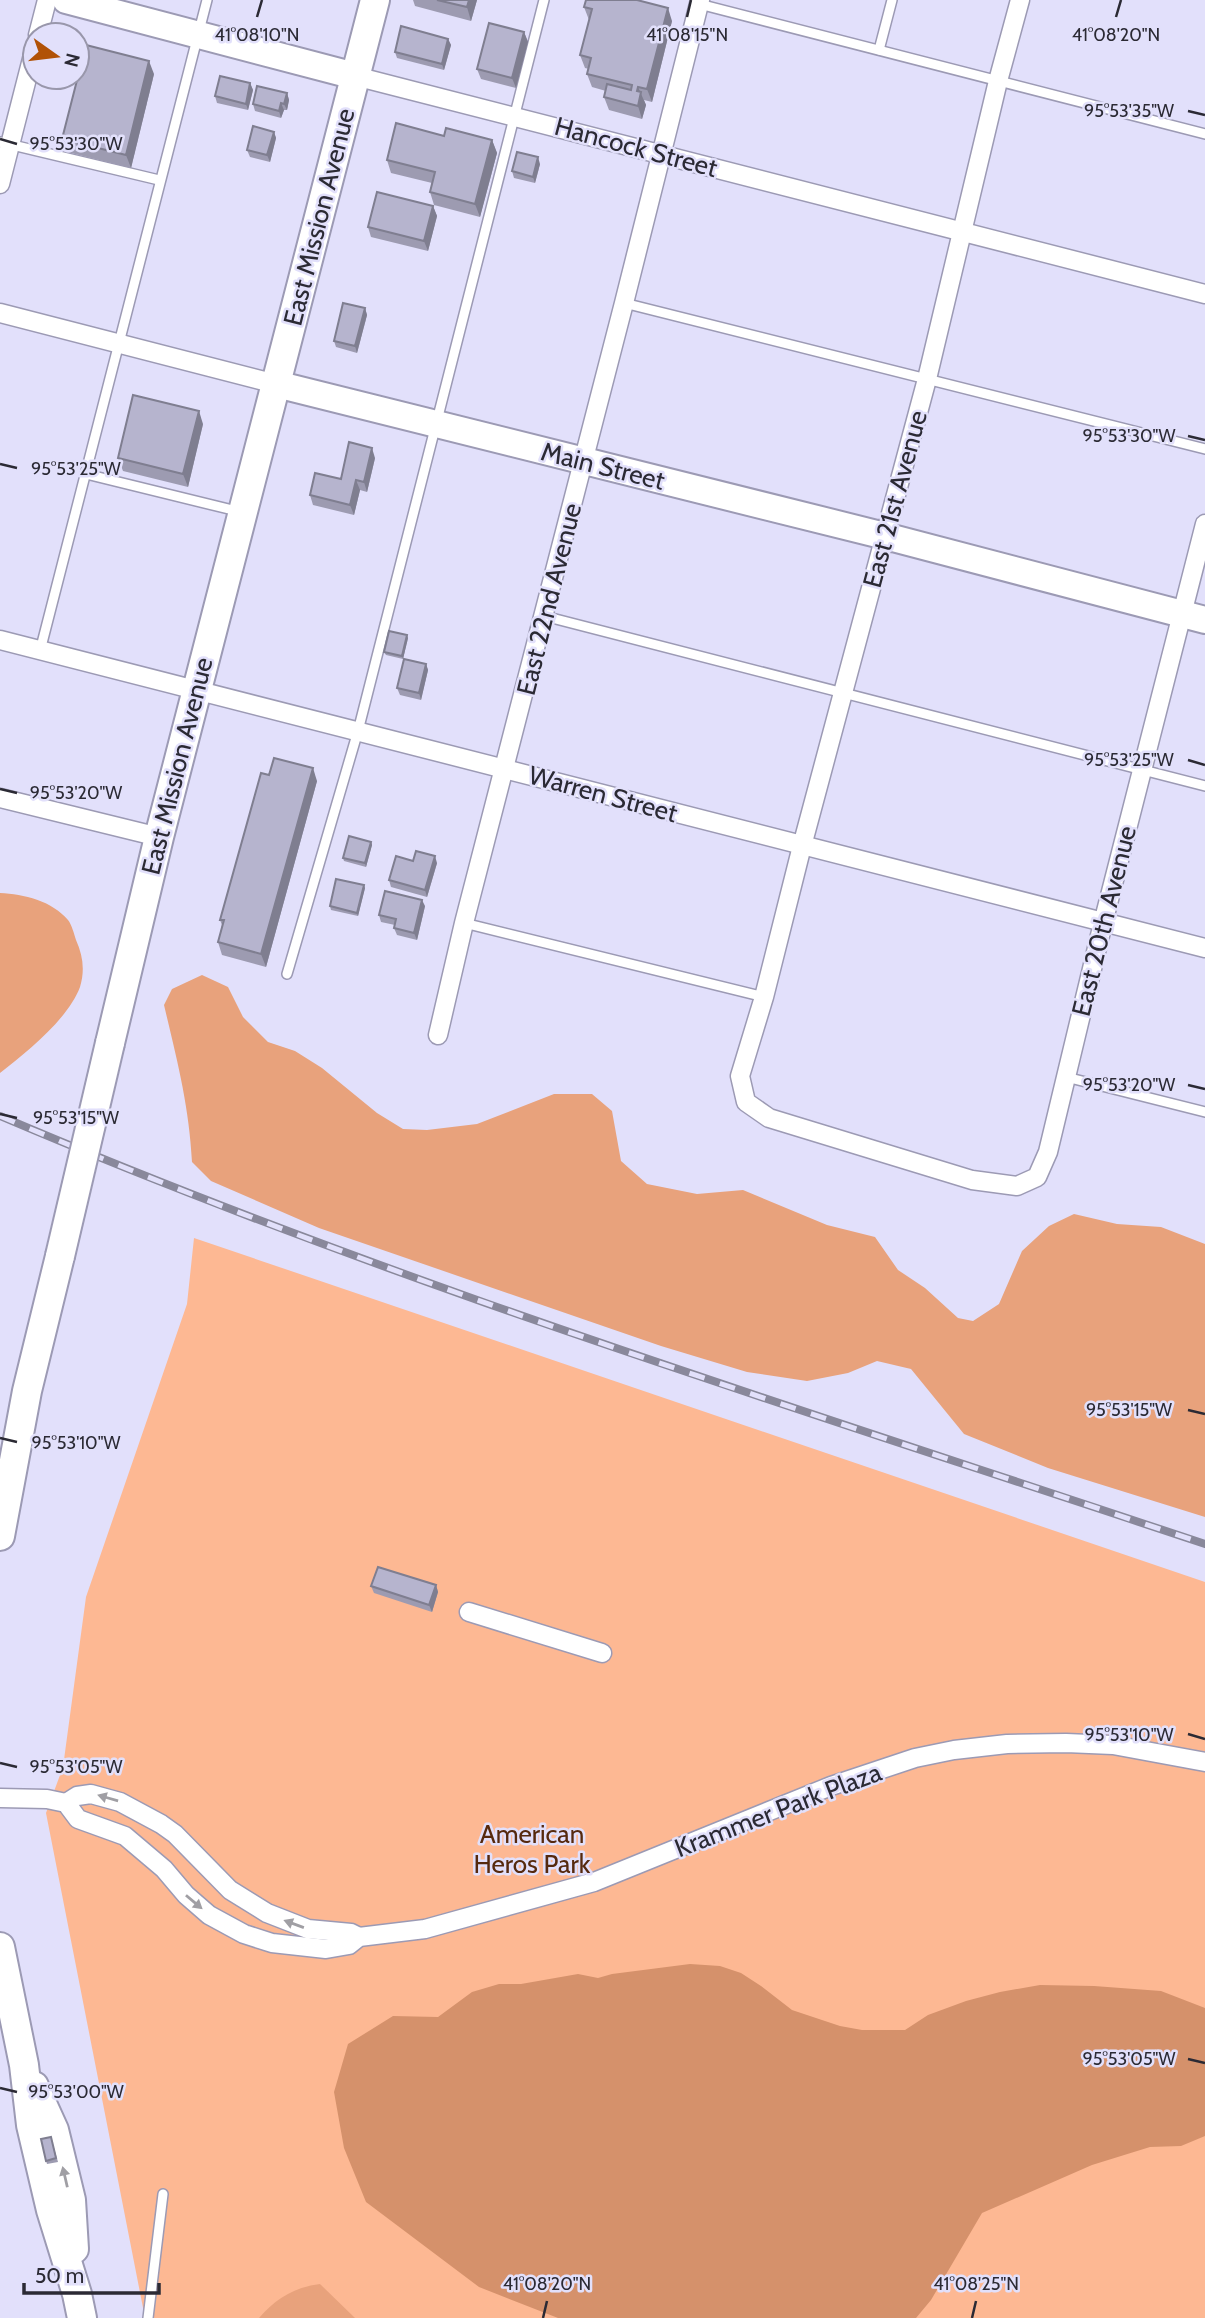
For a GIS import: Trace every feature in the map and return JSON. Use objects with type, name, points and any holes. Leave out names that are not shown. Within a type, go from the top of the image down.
[{"type":"main road","name":"East Mission Avenue","points":[[0,1536],[24,1404],[159,836],[375,0]]},
{"type":"main road","points":[[0,1947],[24,2065],[31,2125],[51,2210],[80,2306]]},
{"type":"street","points":[[42,21],[47,0]]},
{"type":"street","name":"Hancock Street","points":[[66,0],[1205,294]]},
{"type":"street","name":"East 21st Avenue","points":[[899,1157],[769,1118],[746,1102],[740,1076],[764,997],[927,379],[1020,0]]},
{"type":"street","name":"East 22nd Avenue","points":[[438,1035],[464,923],[699,2]]},
{"type":"street","points":[[0,184],[5,143],[21,91]]},
{"type":"street","name":"Main Street","points":[[0,313],[885,536],[1194,617]]},
{"type":"street","name":"East 20th Avenue","points":[[899,1157],[972,1180],[1017,1186],[1037,1177],[1048,1152],[1142,770],[1194,617],[1205,524]]},
{"type":"street","name":"Warren Street","points":[[0,640],[1205,948]]},
{"type":"street","points":[[0,798],[159,836]]},
{"type":"street","points":[[468,1612],[601,1653]]},
{"type":"street","name":"Krammer Park Plaza","points":[[0,1798],[47,1799],[66,1803],[78,1819],[125,1836],[164,1869],[186,1895],[209,1915],[244,1934],[272,1943],[326,1949],[349,1945],[359,1937],[425,1929],[594,1882],[831,1786],[903,1762],[954,1750],[1007,1744],[1113,1745],[1205,1762]]},
{"type":"street","name":"Krammer Park Plaza","points":[[66,1803],[77,1796],[92,1794],[120,1802],[162,1824],[230,1890],[267,1913],[308,1929],[351,1933],[359,1937]]},
{"type":"street","points":[[164,1869],[188,1847]]},
{"type":"lane","points":[[40,651],[207,0]]},
{"type":"lane","points":[[287,974],[358,731],[544,0]]},
{"type":"lane","points":[[879,50],[892,0]]},
{"type":"lane","points":[[699,2],[1205,134]]},
{"type":"lane","points":[[5,143],[159,180]]},
{"type":"lane","points":[[624,303],[1205,449]]},
{"type":"lane","points":[[86,474],[242,513]]},
{"type":"lane","points":[[544,616],[1205,786]]},
{"type":"lane","points":[[464,923],[764,997]]},
{"type":"lane","points":[[1066,1077],[1205,1112]]},
{"type":"lane","points":[[148,2318],[163,2194]]},
{"type":"green space","name":"American Heros Park","points":[[194,1238],[1205,1582],[1205,2318],[145,2318],[46,1813],[63,1767],[86,1597],[187,1304]]},
{"type":"shaded area","points":[[0,893],[37,900],[61,913],[72,927],[83,969],[80,987],[57,1023],[0,1073]]},
{"type":"shaded area","points":[[202,975],[228,987],[243,1017],[268,1042],[295,1051],[322,1068],[377,1113],[403,1129],[427,1130],[477,1124],[554,1094],[592,1094],[612,1111],[621,1161],[647,1184],[697,1194],[743,1190],[827,1225],[875,1237],[898,1270],[925,1288],[958,1318],[973,1321],[999,1304],[1022,1251],[1049,1226],[1074,1214],[1117,1224],[1161,1227],[1205,1244],[1205,1517],[1048,1468],[964,1434],[911,1369],[877,1361],[848,1373],[807,1381],[747,1372],[661,1346],[319,1228],[211,1181],[192,1162],[185,1102],[164,1005],[172,989]]},
{"type":"shaded area","points":[[690,1964],[720,1966],[741,1973],[792,2010],[840,2026],[862,2030],[905,2030],[928,2015],[966,2001],[1040,1985],[1161,1991],[1205,2008],[1205,2136],[1181,2146],[1150,2147],[1092,2165],[982,2213],[931,2300],[916,2318],[558,2318],[479,2287],[366,2202],[344,2148],[334,2092],[348,2044],[393,2016],[438,2017],[472,1992],[499,1984],[521,1984],[578,1974],[598,1978]]},
{"type":"shaded area","points":[[320,2284],[355,2318],[259,2318],[286,2295]]},
{"type":"building","points":[[437,0],[469,0],[467,7]]},
{"type":"building","points":[[586,0],[637,0],[668,8],[647,89],[638,87],[637,91],[641,92],[638,106],[604,97],[607,84],[631,90],[632,85],[587,74],[591,58],[580,55],[592,9],[584,7]]},
{"type":"building","points":[[489,23],[524,32],[512,78],[477,69]]},
{"type":"building","points":[[401,26],[448,39],[442,64],[395,52]]},
{"type":"building","points":[[91,46],[149,61],[126,155],[62,139],[74,91],[91,91]]},
{"type":"building","points":[[220,76],[250,83],[246,104],[215,96]]},
{"type":"building","points":[[257,86],[287,93],[279,111],[253,104]]},
{"type":"building","points":[[396,123],[444,136],[446,128],[492,140],[475,204],[430,192],[435,172],[387,160]]},
{"type":"building","points":[[253,126],[274,132],[267,155],[247,150]]},
{"type":"building","points":[[517,152],[538,157],[533,177],[512,171]]},
{"type":"building","points":[[377,192],[433,206],[424,241],[368,227]]},
{"type":"building","points":[[343,303],[365,308],[355,346],[334,341]]},
{"type":"building","points":[[133,395],[199,411],[183,474],[118,458]]},
{"type":"building","points":[[349,442],[372,448],[364,482],[356,480],[350,505],[310,495],[315,473],[341,479]]},
{"type":"building","points":[[389,631],[407,635],[402,656],[384,652]]},
{"type":"building","points":[[404,659],[426,664],[419,693],[397,688]]},
{"type":"building","points":[[274,758],[313,768],[261,954],[218,942],[224,920],[220,920],[261,773],[269,775]]},
{"type":"building","points":[[349,836],[371,842],[365,863],[343,858]]},
{"type":"building","points":[[416,851],[435,856],[425,890],[389,880],[396,856],[413,861]]},
{"type":"building","points":[[336,879],[364,885],[357,913],[330,906]]},
{"type":"building","points":[[385,891],[422,900],[414,933],[394,928],[396,919],[379,915]]},
{"type":"building","points":[[378,1567],[436,1585],[429,1605],[371,1586]]},
{"type":"building","points":[[51,2137],[56,2158],[46,2161],[41,2139]]},
{"type":"railway","points":[[0,1116],[148,1177],[447,1289],[1205,1544]]}]
